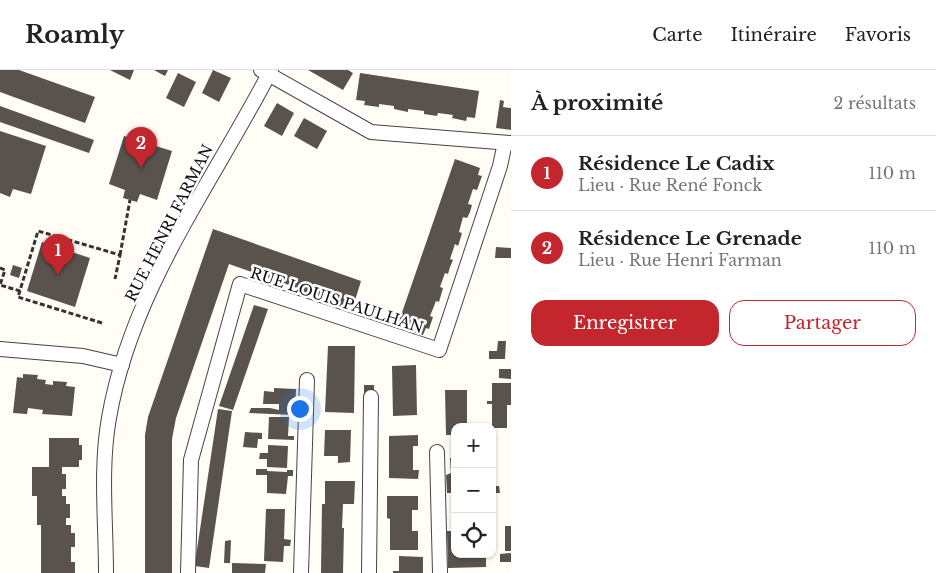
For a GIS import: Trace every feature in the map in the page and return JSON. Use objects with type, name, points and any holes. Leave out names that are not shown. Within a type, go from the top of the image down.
[{"type":"street","points":[[267,71],[371,132],[508,143]]},
{"type":"street","name":"RUE HENRI FARMAN","points":[[106,573],[104,462],[108,418],[122,365],[131,337],[154,281],[267,71]]},
{"type":"street","name":"RUE LOUIS PAULHAN","points":[[188,573],[191,460],[240,284],[439,350],[508,143]]},
{"type":"street","points":[[0,349],[83,356],[122,365]]},
{"type":"street","points":[[300,573],[307,380]]},
{"type":"street","points":[[368,573],[371,397]]},
{"type":"street","points":[[437,452],[440,573]]},
{"type":"path","points":[[115,279],[130,200]]},
{"type":"path","points":[[102,323],[18,297],[38,231],[120,255]]},
{"type":"path","points":[[0,268],[5,270],[0,285],[20,291]]},
{"type":"building","points":[[0,70],[19,70],[95,97],[85,123],[0,92]]},
{"type":"building","points":[[110,70],[134,70],[130,80]]},
{"type":"building","points":[[154,70],[168,70],[165,76]]},
{"type":"building","points":[[213,70],[231,78],[219,102],[202,93]]},
{"type":"building","points":[[308,70],[348,70],[353,73],[343,90]]},
{"type":"building","points":[[178,73],[196,82],[184,107],[166,98]]},
{"type":"building","points":[[360,73],[479,91],[475,118],[467,117],[466,121],[452,118],[453,115],[438,113],[437,116],[424,114],[424,111],[408,109],[408,112],[394,109],[394,106],[364,105],[365,101],[356,100]]},
{"type":"building","points":[[500,100],[504,101],[503,107],[511,108],[511,130],[496,128]]},
{"type":"building","points":[[277,103],[294,113],[282,136],[264,126]]},
{"type":"building","points":[[0,106],[94,140],[89,153],[0,122]]},
{"type":"building","points":[[304,118],[327,131],[317,149],[294,136]]},
{"type":"building","points":[[0,131],[46,146],[31,194],[13,189],[10,197],[0,193]]},
{"type":"building","points":[[124,136],[172,151],[157,200],[140,194],[137,202],[123,198],[125,190],[109,184]]},
{"type":"building","points":[[455,159],[480,168],[478,175],[482,176],[477,190],[473,189],[468,204],[472,205],[470,212],[467,218],[463,217],[459,232],[462,233],[458,246],[455,244],[450,259],[453,260],[448,274],[445,273],[440,287],[443,288],[439,302],[436,301],[430,316],[433,317],[429,329],[426,328],[423,335],[397,327]]},
{"type":"building","points":[[213,229],[361,281],[353,307],[346,304],[344,308],[331,303],[332,300],[317,295],[316,298],[303,294],[303,290],[229,264],[176,418],[172,439],[172,573],[145,573],[145,435],[148,417]]},
{"type":"building","points":[[42,242],[90,258],[75,307],[27,291]]},
{"type":"building","points":[[496,247],[511,248],[511,258],[495,258]]},
{"type":"building","points":[[13,265],[22,268],[19,278],[10,275]]},
{"type":"building","points":[[254,305],[268,309],[233,410],[219,406]]},
{"type":"building","points":[[498,341],[506,341],[505,359],[489,359],[489,351],[497,351]]},
{"type":"building","points":[[328,346],[355,346],[354,413],[325,412]]},
{"type":"building","points":[[416,365],[417,415],[393,416],[392,366]]},
{"type":"building","points":[[499,369],[511,369],[511,379],[499,378]]},
{"type":"building","points":[[23,374],[38,375],[37,379],[46,380],[45,384],[53,385],[53,381],[67,382],[66,386],[75,387],[72,416],[42,414],[43,410],[28,408],[27,414],[13,413],[17,377],[23,378]]},
{"type":"building","points":[[492,383],[511,383],[511,405],[507,405],[507,428],[496,428],[496,423],[492,423],[492,404],[487,404],[487,401],[492,401]]},
{"type":"building","points":[[364,385],[374,385],[374,393],[364,393]]},
{"type":"building","points":[[274,388],[296,389],[295,415],[249,413],[251,408],[279,410],[279,404],[263,404],[264,391],[274,392]]},
{"type":"building","points":[[445,390],[467,390],[467,423],[451,423],[451,435],[446,435]]},
{"type":"building","points":[[218,409],[232,411],[209,568],[195,566],[195,563]]},
{"type":"building","points":[[269,417],[289,417],[288,436],[294,436],[294,440],[268,439]]},
{"type":"building","points":[[325,430],[351,430],[350,462],[338,463],[338,456],[324,456]]},
{"type":"building","points":[[245,432],[262,433],[262,439],[258,439],[257,448],[243,447]]},
{"type":"building","points":[[418,435],[418,446],[413,446],[413,470],[419,470],[418,479],[389,478],[389,436]]},
{"type":"building","points":[[49,438],[79,438],[79,445],[82,445],[82,460],[79,460],[79,467],[62,467],[62,474],[66,474],[66,489],[62,489],[62,496],[66,496],[66,504],[70,504],[70,518],[66,518],[66,525],[71,525],[71,533],[75,533],[75,547],[71,547],[71,562],[75,562],[75,573],[41,573],[41,525],[37,525],[37,496],[32,496],[32,467],[49,467]]},
{"type":"building","points":[[268,445],[288,446],[287,468],[267,467],[267,459],[259,459],[260,453],[268,453]]},
{"type":"building","points":[[256,469],[287,472],[287,470],[293,470],[293,476],[288,476],[286,494],[267,493],[267,475],[256,475]]},
{"type":"building","points":[[451,473],[451,493],[447,493],[446,475]]},
{"type":"building","points":[[325,481],[355,481],[354,504],[343,504],[343,573],[321,573],[322,504],[325,504]]},
{"type":"building","points":[[496,486],[499,486],[500,493],[496,493]]},
{"type":"building","points":[[387,496],[418,496],[418,510],[412,510],[412,531],[418,531],[418,550],[390,550],[390,519],[387,518]]},
{"type":"building","points":[[266,509],[285,509],[284,539],[291,540],[290,546],[284,546],[283,562],[264,561]]},
{"type":"building","points":[[505,526],[511,526],[511,551],[505,551]]},
{"type":"building","points":[[447,531],[451,531],[451,558],[486,558],[486,567],[448,568]]},
{"type":"building","points":[[231,540],[230,563],[224,563],[225,541]]},
{"type":"building","points":[[511,553],[511,562],[500,562],[500,554]]},
{"type":"building","points":[[399,556],[423,557],[423,573],[393,573],[393,571],[399,571]]},
{"type":"building","points":[[232,563],[266,564],[265,573],[232,573]]},
{"type":"place","name":"Résidence Le Grenade","points":[[141,168]]},
{"type":"place","name":"Résidence Le Cadix","points":[[58,275]]}]
